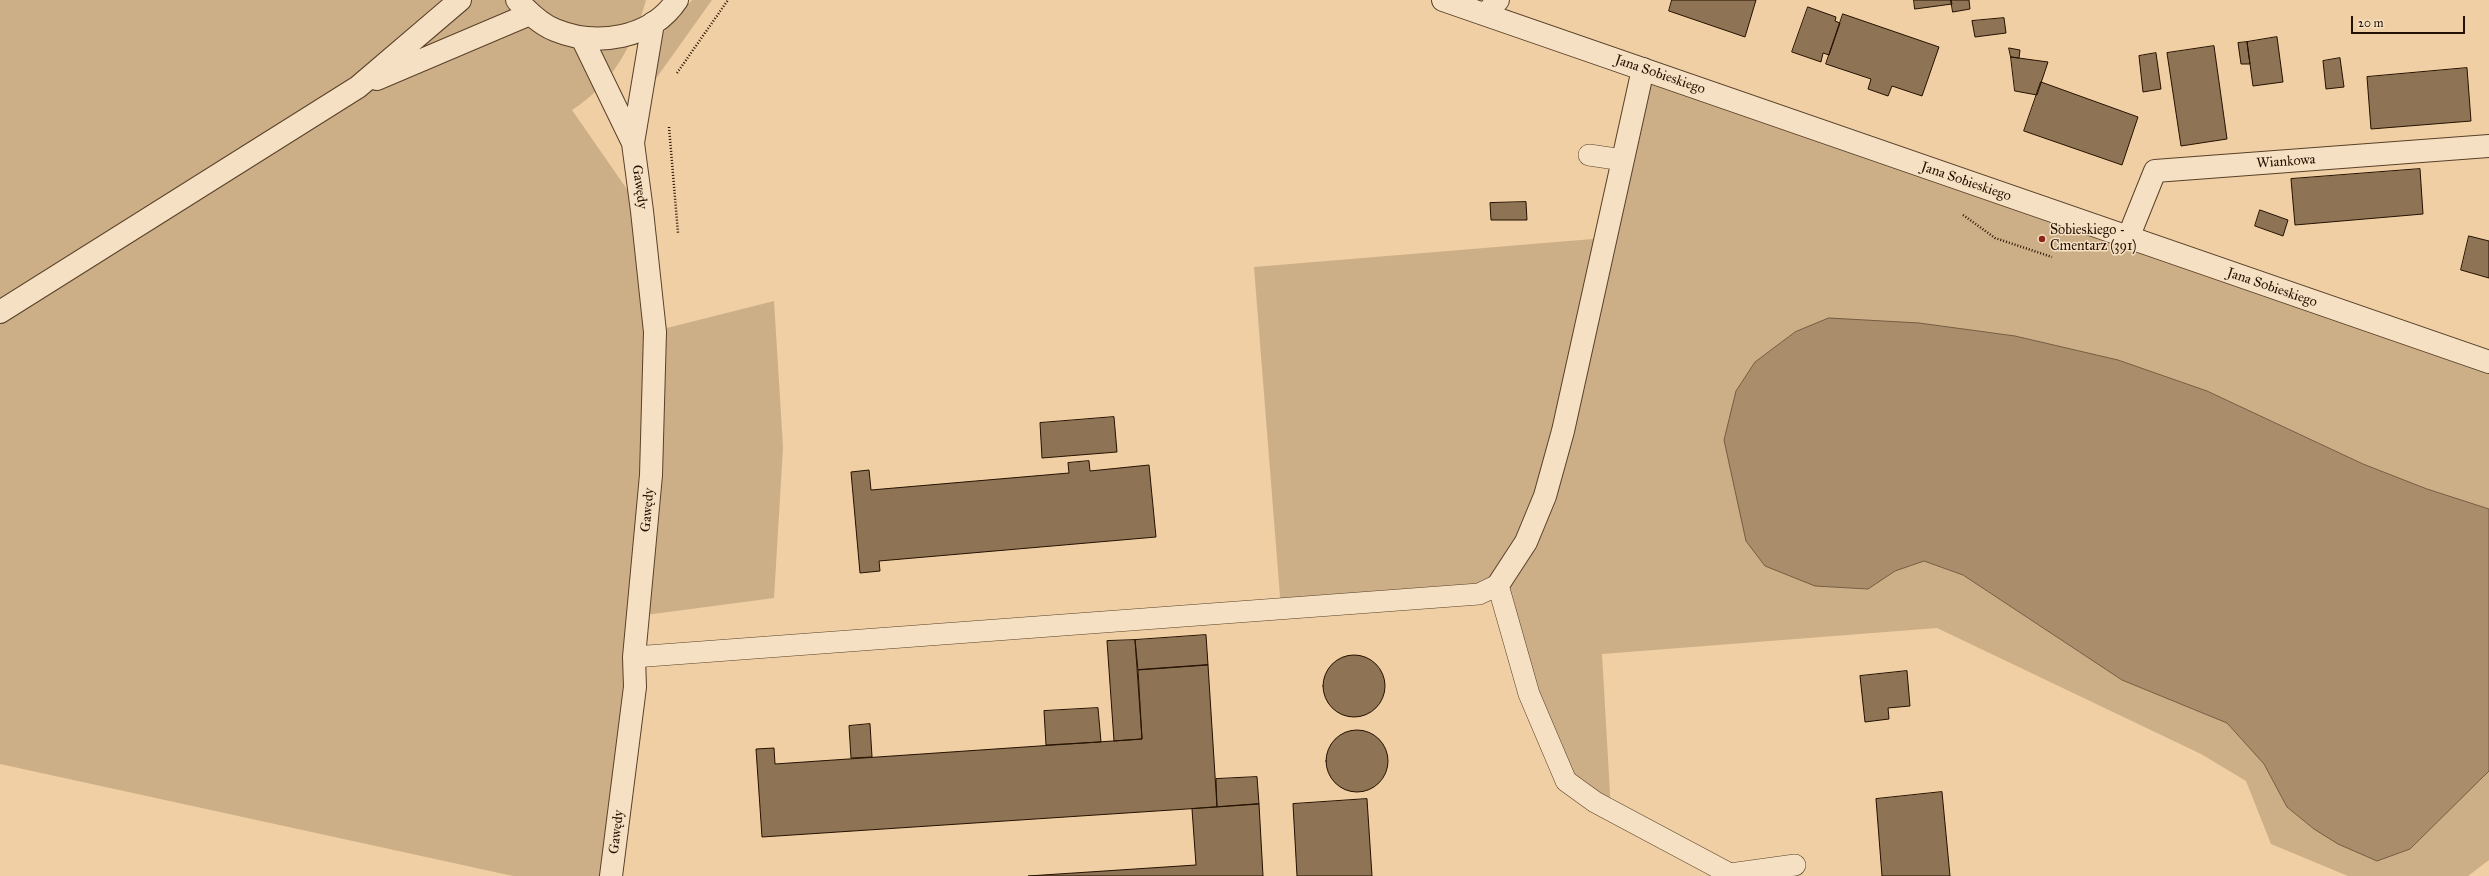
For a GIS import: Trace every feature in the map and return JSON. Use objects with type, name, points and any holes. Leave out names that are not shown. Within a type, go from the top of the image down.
[{"type":"street","points":[[358,87],[460,0]]},
{"type":"street","points":[[0,312],[358,87],[524,7],[554,30],[582,38],[607,39],[630,34],[653,23],[677,0]]},
{"type":"street","name":"Jana Sobieskiego","points":[[1443,0],[1492,7],[1643,69],[2489,362]]},
{"type":"street","name":"Gawędy","points":[[632,143],[653,23]]},
{"type":"street","name":"Gawędy","points":[[582,38],[632,143],[642,211],[655,332],[651,475],[634,657],[635,687],[611,876]]},
{"type":"street","points":[[1498,585],[1526,542],[1545,496],[1564,423],[1643,69]]},
{"type":"street","name":"Wiankowa","points":[[2128,238],[2155,171],[2489,146]]},
{"type":"lane","points":[[1589,155],[1623,160]]},
{"type":"lane","points":[[634,657],[1479,594],[1498,585],[1529,694],[1566,780],[1595,802],[1730,874],[1795,865]]},
{"type":"path","points":[[675,77],[728,0]]},
{"type":"path","points":[[669,121],[679,237]]},
{"type":"path","points":[[1960,213],[1996,238],[2052,257]]},
{"type":"shaded area","points":[[0,0],[646,0],[635,33],[619,62],[598,89],[572,110],[642,211],[655,331],[774,301],[783,447],[774,598],[638,616],[611,876],[513,876],[0,764]]},
{"type":"shaded area","points":[[692,0],[712,0],[650,87],[662,34]]},
{"type":"shaded area","points":[[1643,69],[2489,362],[2489,509],[2427,489],[2363,464],[2207,391],[2118,360],[2015,336],[1919,323],[1795,332],[1755,362],[1736,391],[1815,586],[1867,589],[1895,571],[1924,561],[1963,575],[2122,680],[2227,723],[2264,764],[2287,807],[2314,829],[2473,785],[2489,771],[2489,860],[2468,876],[2348,876],[2271,844],[2246,781],[2201,754],[1937,628],[1602,654],[1611,811],[1566,781],[1498,585],[1281,609],[1254,267],[1605,238]]},
{"type":"shaded area","points":[[1829,318],[1919,323],[2015,336],[2118,360],[2207,391],[2363,464],[2427,489],[2489,509],[2489,771],[2410,849],[2377,861],[2338,844],[2314,829],[2287,807],[2264,764],[2227,723],[2122,680],[1963,575],[1924,561],[1895,571],[1868,589],[1815,586],[1765,566],[1746,541],[1724,440],[1736,391],[1755,362],[1795,332]]},
{"type":"building","points":[[1672,0],[1756,0],[1745,37],[1669,11]]},
{"type":"building","points":[[1914,0],[1951,0],[1952,4],[1915,9]]},
{"type":"building","points":[[1951,0],[1969,0],[1970,9],[1953,12]]},
{"type":"building","points":[[1808,7],[1836,17],[1835,21],[1840,23],[1829,55],[1823,53],[1821,62],[1792,52]]},
{"type":"building","points":[[1843,14],[1939,47],[1922,96],[1892,86],[1888,96],[1868,89],[1871,79],[1826,64]]},
{"type":"building","points":[[2004,18],[2006,33],[1975,37],[1972,21]]},
{"type":"building","points":[[2277,37],[2283,82],[2253,86],[2247,42]]},
{"type":"building","points":[[2247,42],[2250,64],[2241,64],[2238,43]]},
{"type":"building","points":[[2214,46],[2227,139],[2181,146],[2167,53]]},
{"type":"building","points":[[2009,48],[2020,50],[2019,58],[2011,57]]},
{"type":"building","points":[[2156,53],[2161,89],[2143,92],[2139,56]]},
{"type":"building","points":[[2011,57],[2048,62],[2037,95],[2015,91]]},
{"type":"building","points":[[2340,58],[2344,87],[2326,89],[2323,61]]},
{"type":"building","points":[[2467,68],[2471,121],[2371,129],[2367,77]]},
{"type":"building","points":[[2041,82],[2138,117],[2122,165],[2024,131]]},
{"type":"building","points":[[2420,169],[2423,214],[2295,225],[2291,179]]},
{"type":"building","points":[[1526,202],[1527,220],[1491,220],[1490,203]]},
{"type":"building","points":[[2260,210],[2288,220],[2283,236],[2255,226]]},
{"type":"building","points":[[2469,236],[2489,241],[2489,278],[2461,270]]},
{"type":"building","points":[[1114,417],[1117,452],[1042,458],[1040,423]]},
{"type":"building","points":[[1089,461],[1090,471],[1149,465],[1156,537],[879,561],[880,571],[860,573],[851,472],[869,470],[871,490],[1069,473],[1068,463]]},
{"type":"building","points":[[1206,635],[1208,665],[1138,670],[1135,640]]},
{"type":"building","points":[[1135,640],[1142,739],[1114,741],[1107,641]]},
{"type":"building","points":[[1348,655],[1360,655],[1376,664],[1383,674],[1385,686],[1383,698],[1376,708],[1360,717],[1348,717],[1337,712],[1328,703],[1323,692],[1323,680],[1328,669],[1337,660]]},
{"type":"building","points":[[1208,665],[1217,807],[762,837],[756,749],[774,748],[775,764],[1142,739],[1138,670]]},
{"type":"building","points":[[1907,671],[1910,706],[1888,708],[1889,719],[1865,722],[1860,676]]},
{"type":"building","points":[[1098,708],[1101,742],[1046,745],[1044,711]]},
{"type":"building","points":[[870,724],[872,757],[851,758],[849,726]]},
{"type":"building","points":[[1351,730],[1363,730],[1379,739],[1386,749],[1388,761],[1386,773],[1379,783],[1363,792],[1351,792],[1340,787],[1331,778],[1326,767],[1326,755],[1331,744],[1340,735]]},
{"type":"building","points":[[1257,777],[1259,804],[1217,807],[1216,779]]},
{"type":"building","points":[[1942,792],[1950,876],[1882,876],[1876,799]]},
{"type":"building","points":[[1367,799],[1372,876],[1297,876],[1293,804]]},
{"type":"building","points":[[1259,804],[1263,876],[1028,876],[1196,865],[1192,809]]},
{"type":"place","name":"Sobieskiego - Cmentarz (391)","points":[[2042,239]]}]
